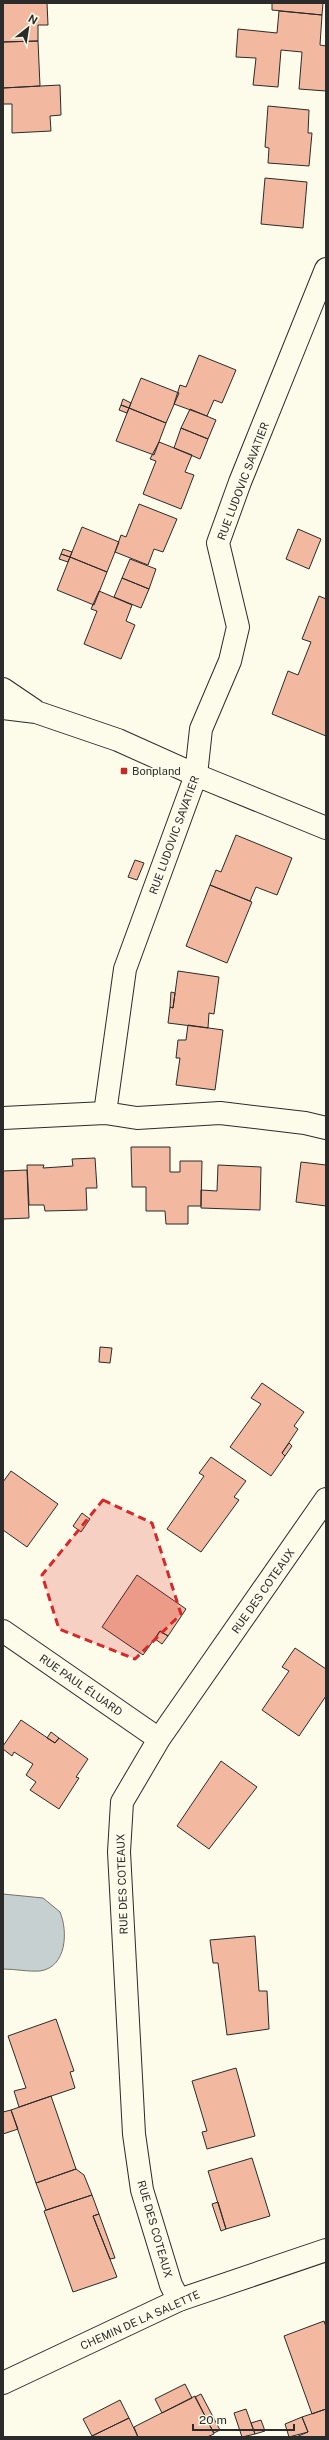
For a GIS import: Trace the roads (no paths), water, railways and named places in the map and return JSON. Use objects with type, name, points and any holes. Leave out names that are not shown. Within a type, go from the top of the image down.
[{"type":"street","name":"RUE LUDOVIC SAVATIER","points":[[105,1113],[125,969],[196,775],[201,729],[230,661],[238,627],[218,543],[240,482],[326,269]]},
{"type":"street","points":[[3,689],[36,712]]},
{"type":"street","points":[[3,708],[36,712],[118,740],[196,775],[326,828]]},
{"type":"street","points":[[3,1118],[105,1113],[137,1118],[220,1113],[305,1123],[326,1128]]},
{"type":"street","name":"RUE DES COTEAUX","points":[[179,2300],[171,2285],[142,2190],[134,2134],[119,1852],[122,1802],[159,1739],[326,1499]]},
{"type":"street","name":"RUE PAUL ÉLUARD","points":[[3,1631],[159,1739]]},
{"type":"street","name":"CHEMIN DE LA SALETTE","points":[[3,2383],[179,2300],[326,2250]]},
{"type":"place","name":"Bonpland","points":[[124,771]]}]
